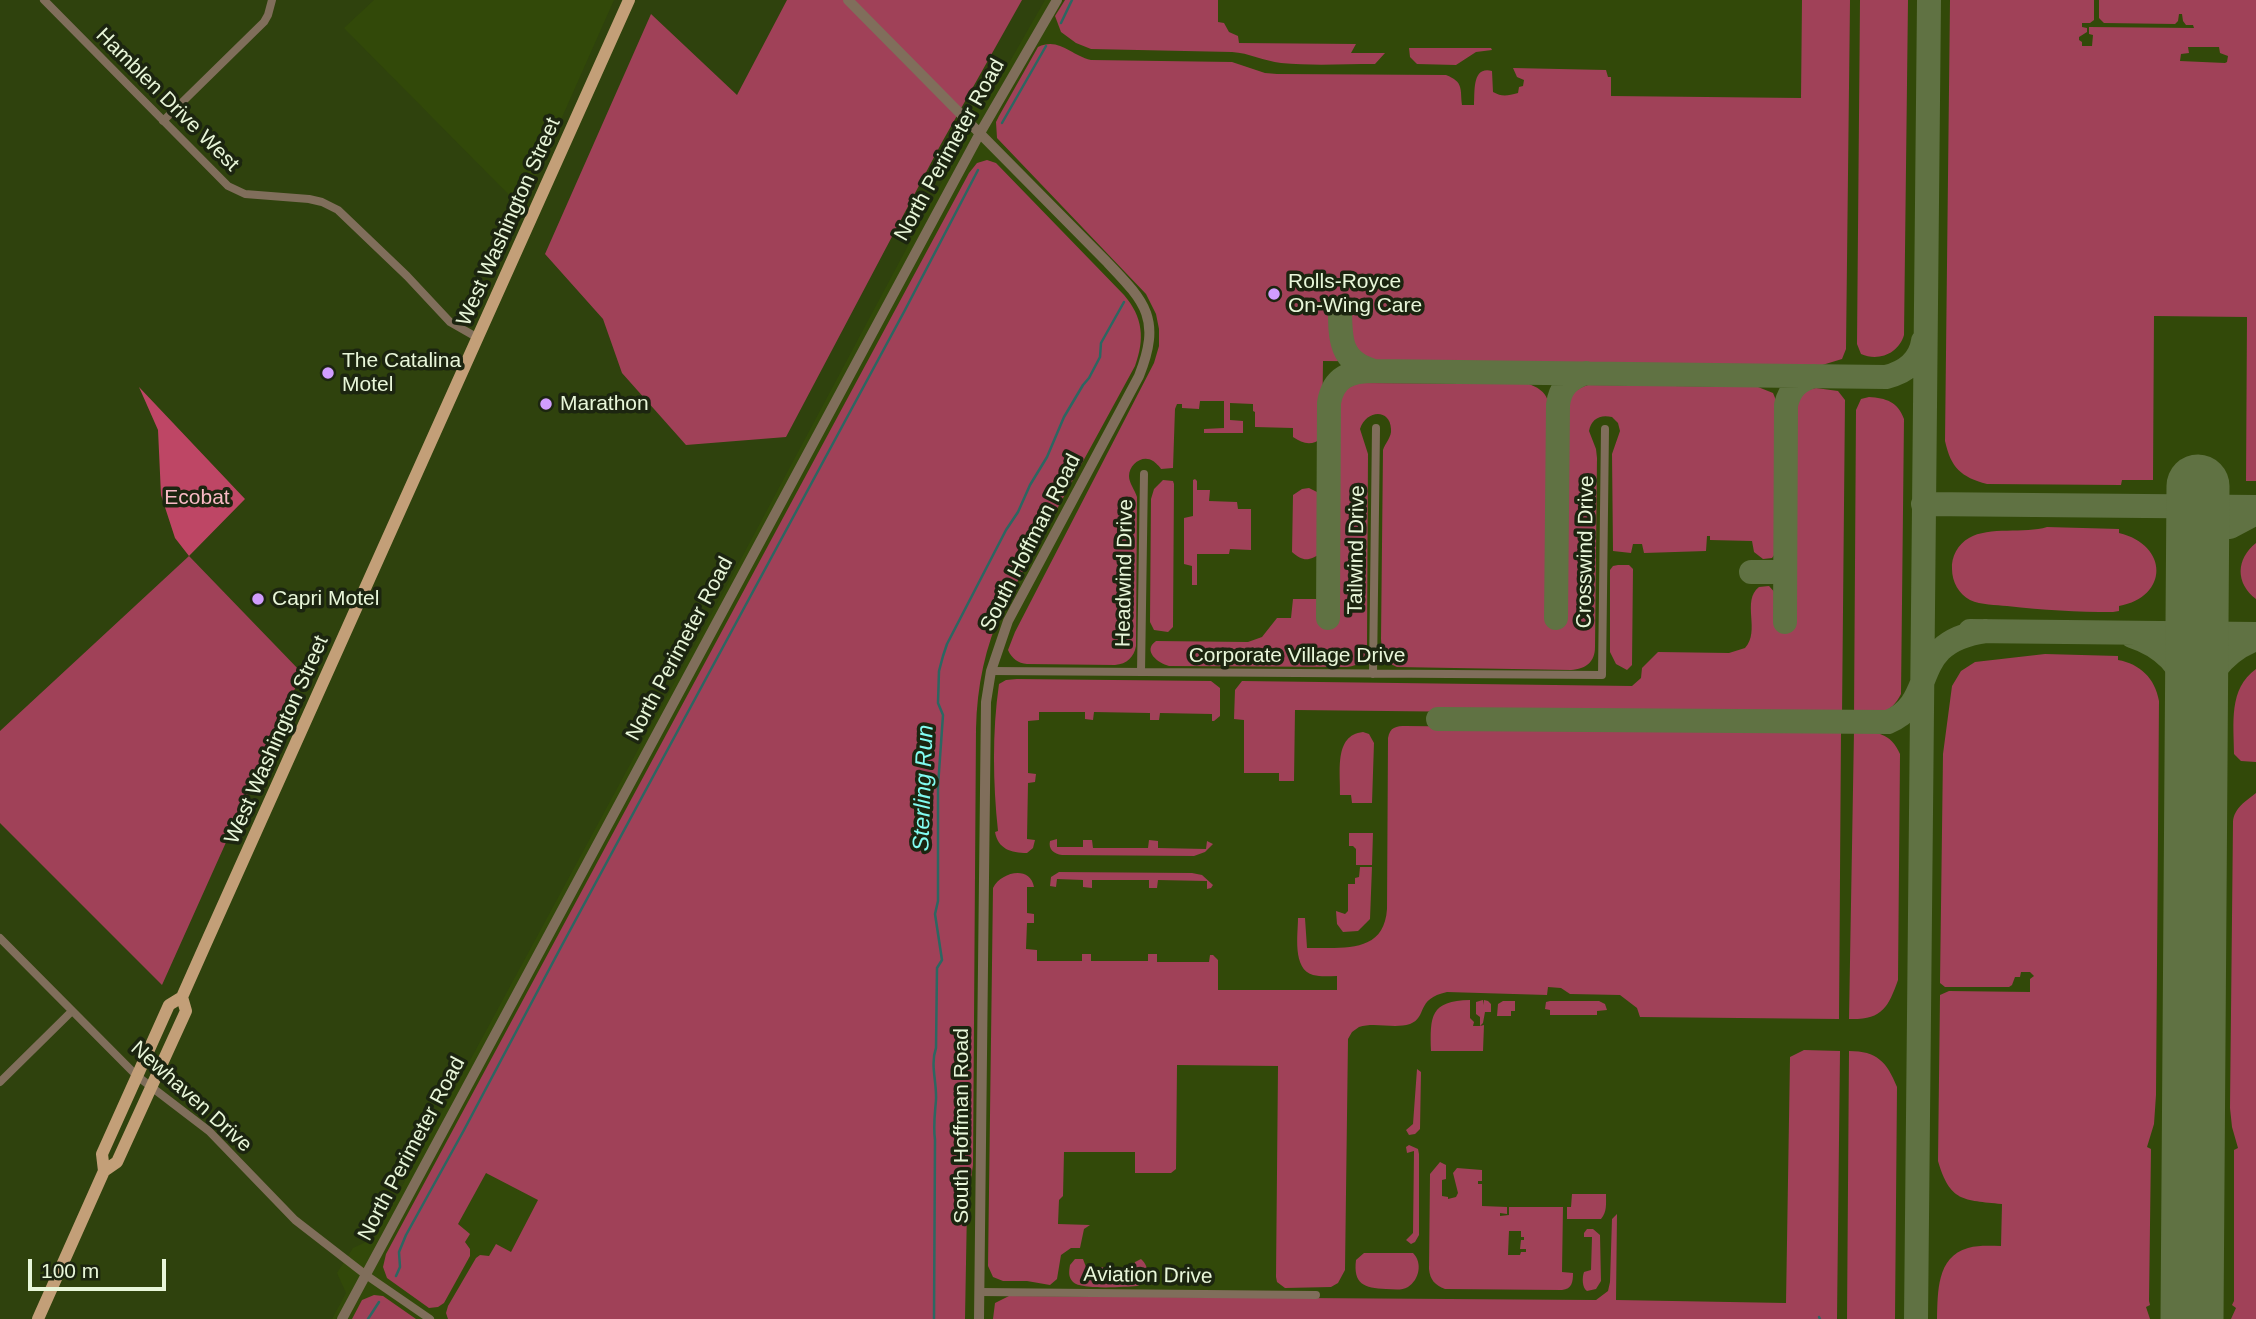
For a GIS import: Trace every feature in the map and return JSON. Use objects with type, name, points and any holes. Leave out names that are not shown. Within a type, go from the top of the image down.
[{"type":"main road","name":"West Washington Street","points":[[38,1319],[104,1171],[102,1154],[169,1005],[182,997],[629,0]]},
{"type":"main road","name":"West Washington Street","points":[[104,1171],[117,1162],[186,1011],[182,997]]},
{"type":"street","name":"Hamblen Drive West","points":[[44,0],[222,181],[237,192],[318,201],[342,212],[450,322],[478,338]]},
{"type":"street","points":[[163,121],[264,22],[272,0]]},
{"type":"street","name":"South Hoffman Road","points":[[848,0],[1138,296],[1148,319],[1150,342],[1139,376],[1009,621],[991,671],[986,716],[979,1319]]},
{"type":"street","name":"North Perimeter Road","points":[[342,1319],[980,133],[1057,0]]},
{"type":"street","name":"Tailwind Drive","points":[[1373,674],[1376,428]]},
{"type":"street","name":"Crosswind Drive","points":[[1602,675],[1605,429]]},
{"type":"street","name":"Headwind Drive","points":[[1141,672],[1144,474]]},
{"type":"street","name":"Corporate Village Drive","points":[[991,671],[1602,675]]},
{"type":"street","name":"Newhaven Drive","points":[[0,938],[137,1076],[209,1131],[295,1220],[429,1319]]},
{"type":"street","points":[[0,1082],[72,1011]]},
{"type":"street","name":"Aviation Drive","points":[[979,1292],[1316,1295]]},
{"type":"shaded area","points":[[374,0],[614,0],[524,203],[516,202],[344,28]]},
{"type":"shaded area","points":[[787,0],[1022,0],[941,144],[786,437],[686,445],[622,373],[603,319],[545,254],[651,14],[737,95]]},
{"type":"shaded area","points":[[1045,0],[2256,0],[2256,1319],[332,1319],[346,1293],[337,1273],[353,1248],[374,1238],[726,587],[958,152],[953,126],[967,105],[985,105]]},
{"type":"shaded area","points":[[1065,0],[1218,0],[1218,22],[1224,23],[1229,32],[1238,36],[1239,43],[1356,44],[1351,53],[1385,53],[1375,64],[1316,65],[1281,63],[1232,52],[1091,49],[1076,43],[1061,32],[1055,16]]},
{"type":"shaded area","points":[[1802,0],[1850,0],[1846,349],[1842,359],[1819,366],[1323,361],[1322,438],[1311,443],[1304,443],[1293,437],[1293,428],[1255,427],[1253,404],[1230,403],[1230,420],[1243,421],[1243,433],[1204,433],[1204,429],[1224,428],[1224,401],[1200,401],[1199,409],[1182,408],[1182,404],[1177,404],[1173,468],[1161,469],[1154,462],[1145,459],[1134,464],[1129,476],[1137,497],[1136,646],[1132,657],[1115,665],[1027,664],[1018,662],[1011,656],[1008,650],[1015,632],[1154,363],[1159,346],[1156,314],[1146,294],[997,138],[996,122],[1038,47],[1045,44],[1058,45],[1091,60],[1232,62],[1265,73],[1277,74],[1446,75],[1458,83],[1462,105],[1474,105],[1476,81],[1481,72],[1486,70],[1492,71],[1493,92],[1505,96],[1518,93],[1524,80],[1517,77],[1513,68],[1606,70],[1608,77],[1611,77],[1611,96],[1801,98]]},
{"type":"shaded area","points":[[1860,0],[1908,0],[1904,335],[1893,351],[1875,357],[1861,354],[1857,344]]},
{"type":"shaded area","points":[[1950,0],[2094,0],[2094,20],[2082,23],[2087,32],[2079,37],[2082,46],[2092,46],[2093,35],[2089,34],[2089,27],[2194,28],[2193,25],[2186,25],[2182,14],[2179,14],[2175,24],[2104,23],[2099,18],[2099,0],[2256,0],[2256,481],[2246,481],[2247,317],[2154,316],[2153,480],[2122,480],[2121,485],[1987,484],[1958,470],[1950,458],[1945,441]],"holes":[[[2188,47],[2219,47],[2220,53],[2228,56],[2225,63],[2180,61],[2181,54],[2189,53]]]},
{"type":"shaded area","points":[[1409,48],[1492,50],[1476,52],[1456,65],[1417,64],[1410,57]]},
{"type":"shaded area","points":[[987,160],[996,163],[1124,295],[1135,312],[1141,337],[1135,366],[1003,608],[991,637],[980,682],[976,729],[973,1165],[967,1207],[965,1319],[448,1319],[448,1306],[476,1258],[480,1255],[489,1256],[496,1244],[511,1252],[538,1200],[486,1173],[458,1224],[470,1234],[465,1242],[470,1249],[470,1256],[444,1303],[438,1307],[429,1308],[387,1278],[383,1267],[386,1254],[969,173],[977,163]]},
{"type":"shaded area","points":[[1360,383],[1529,384],[1543,392],[1548,401],[1551,427],[1549,624],[1564,624],[1566,427],[1569,407],[1571,396],[1588,385],[1758,387],[1773,393],[1778,405],[1780,429],[1777,551],[1772,558],[1763,559],[1754,552],[1752,541],[1710,540],[1710,536],[1707,536],[1706,551],[1644,553],[1642,544],[1633,544],[1631,553],[1613,551],[1612,454],[1620,431],[1618,423],[1612,417],[1600,417],[1592,423],[1589,431],[1597,458],[1595,652],[1591,661],[1581,668],[1571,670],[1397,667],[1384,656],[1381,639],[1383,450],[1391,429],[1387,417],[1377,414],[1367,418],[1360,429],[1368,454],[1367,646],[1362,661],[1347,667],[1169,666],[1160,662],[1151,653],[1152,645],[1156,641],[1248,642],[1262,637],[1277,618],[1291,618],[1293,599],[1321,599],[1320,620],[1335,621],[1337,425],[1343,394]]},
{"type":"shaded area","points":[[1816,388],[1838,391],[1845,400],[1842,716],[1295,710],[1294,781],[1279,781],[1279,773],[1244,773],[1244,720],[1234,719],[1235,690],[1242,681],[1632,686],[1641,678],[1642,668],[1658,652],[1729,653],[1745,648],[1751,633],[1751,600],[1759,587],[1769,586],[1778,596],[1778,626],[1792,626],[1795,429],[1799,399],[1808,390]]},
{"type":"shaded area","points":[[1869,397],[1891,402],[1904,419],[1901,694],[1888,710],[1854,716],[1856,410],[1861,399]]},
{"type":"shaded area","points":[[1195,479],[1197,490],[1210,490],[1209,501],[1237,502],[1238,509],[1251,509],[1251,550],[1230,549],[1229,554],[1197,554],[1197,585],[1192,585],[1192,566],[1184,564],[1184,518],[1193,516]]},
{"type":"shaded area","points":[[1163,480],[1173,481],[1174,484],[1173,627],[1168,632],[1154,630],[1150,622],[1151,499],[1154,489]]},
{"type":"shaded area","points":[[1309,488],[1323,495],[1322,553],[1307,559],[1292,552],[1293,495]]},
{"type":"shaded area","points":[[2047,527],[2119,529],[2119,533],[2135,539],[2147,548],[2154,559],[2154,582],[2147,592],[2135,601],[2119,606],[2119,611],[2113,612],[1979,603],[1959,591],[1953,578],[1952,564],[1956,551],[1965,541],[1987,532]]},
{"type":"shaded area","points":[[2256,543],[2256,599],[2244,586],[2241,571],[2245,556]]},
{"type":"shaded area","name":"Ecobat","points":[[189,556],[302,673],[162,985],[0,823],[0,731]]},
{"type":"shaded area","points":[[1618,565],[1629,565],[1633,569],[1632,665],[1627,670],[1616,664],[1610,652],[1610,570]]},
{"type":"shaded area","points":[[2045,654],[2118,656],[2118,660],[2145,673],[2154,685],[2159,701],[2156,1095],[2154,1124],[2147,1147],[2151,1149],[2150,1305],[2146,1307],[2150,1319],[1937,1319],[1941,1277],[1950,1259],[1968,1248],[2001,1246],[2002,1204],[1968,1199],[1953,1192],[1938,1161],[1940,995],[1949,991],[2030,992],[2030,979],[2034,976],[2030,972],[2021,972],[2020,977],[2015,977],[2009,987],[1945,987],[1940,983],[1943,754],[1952,686],[1961,671],[1975,662]]},
{"type":"shaded area","points":[[2256,669],[2256,762],[2241,761],[2234,754],[2234,708],[2241,686]]},
{"type":"shaded area","points":[[1017,679],[1211,681],[1220,688],[1220,716],[1212,721],[1212,714],[1160,713],[1159,720],[1150,720],[1150,713],[1094,712],[1093,720],[1085,719],[1085,712],[1039,712],[1039,720],[1028,721],[1028,773],[1036,774],[1035,782],[1028,783],[1027,839],[1035,840],[1033,848],[1027,853],[1016,852],[1002,846],[995,832],[998,831],[994,758],[999,684]]},
{"type":"shaded area","points":[[1394,728],[1841,731],[1839,1019],[1640,1017],[1637,1008],[1620,995],[1570,994],[1561,988],[1548,987],[1547,995],[1447,992],[1430,999],[1419,1017],[1410,1024],[1359,1027],[1348,1039],[1345,1270],[1338,1283],[1331,1287],[1285,1288],[1277,1282],[1278,1066],[1177,1065],[1176,1169],[1171,1173],[1135,1173],[1135,1152],[1064,1152],[1063,1196],[1059,1200],[1058,1224],[1090,1225],[1084,1229],[1080,1248],[1071,1248],[1061,1255],[1057,1279],[1050,1285],[1003,1281],[993,1277],[988,1266],[993,888],[1002,878],[1021,873],[1031,880],[1034,887],[1027,887],[1027,913],[1034,914],[1034,923],[1027,923],[1026,949],[1037,950],[1037,961],[1082,961],[1082,954],[1091,954],[1091,961],[1148,961],[1148,954],[1157,954],[1157,962],[1209,962],[1210,955],[1213,955],[1218,960],[1218,990],[1337,990],[1337,976],[1313,975],[1302,966],[1298,950],[1298,918],[1305,918],[1307,948],[1359,945],[1378,934],[1384,924],[1387,909],[1388,738]]},
{"type":"shaded area","points":[[1854,731],[1887,737],[1900,754],[1898,980],[1887,1005],[1876,1014],[1860,1019],[1849,1019]]},
{"type":"shaded area","points":[[1363,732],[1369,734],[1374,743],[1372,803],[1352,803],[1351,795],[1340,795],[1341,757],[1347,740]]},
{"type":"shaded area","points":[[2256,793],[2256,1319],[2231,1319],[2236,1308],[2232,1305],[2234,1150],[2238,1148],[2230,1108],[2233,822],[2238,809]]},
{"type":"shaded area","points":[[1349,833],[1373,833],[1372,865],[1356,865],[1356,849],[1349,846]]},
{"type":"shaded area","points":[[1057,839],[1057,847],[1083,847],[1083,840],[1092,840],[1093,848],[1148,848],[1149,840],[1158,841],[1158,848],[1206,849],[1207,841],[1213,844],[1205,852],[1194,856],[1062,855],[1054,852],[1050,846],[1050,841]]},
{"type":"shaded area","points":[[1360,867],[1372,867],[1370,919],[1358,931],[1343,932],[1337,924],[1336,911],[1345,914],[1348,911],[1348,884],[1355,884]]},
{"type":"shaded area","points":[[1059,872],[1192,873],[1202,875],[1213,885],[1207,889],[1207,881],[1158,880],[1157,888],[1149,888],[1149,880],[1092,880],[1092,888],[1083,887],[1083,880],[1057,879],[1056,887],[1050,886],[1051,877]]},
{"type":"shaded area","points":[[1470,1000],[1473,1026],[1484,1025],[1483,1051],[1431,1051],[1431,1028],[1435,1013],[1447,1003]]},
{"type":"shaded area","points":[[1483,1000],[1484,1005],[1484,1000],[1491,1004],[1491,1012],[1485,1012],[1480,1026],[1476,1002]]},
{"type":"shaded area","points":[[1515,1001],[1515,1011],[1511,1011],[1511,1016],[1497,1016],[1498,1004]]},
{"type":"shaded area","points":[[1599,1001],[1605,1004],[1607,1010],[1597,1011],[1597,1015],[1550,1015],[1550,1010],[1545,1009],[1546,1002]]},
{"type":"shaded area","points":[[1804,1050],[1840,1051],[1837,1319],[993,1319],[995,1303],[1009,1296],[1596,1300],[1608,1291],[1612,1219],[1617,1214],[1616,1300],[1786,1303],[1790,1057]]},
{"type":"shaded area","points":[[1849,1051],[1867,1053],[1880,1060],[1897,1087],[1895,1319],[1847,1319]]},
{"type":"shaded area","points":[[1417,1069],[1421,1072],[1420,1129],[1409,1135],[1406,1130],[1413,1124]]},
{"type":"shaded area","points":[[1409,1145],[1418,1149],[1419,1154],[1419,1235],[1411,1244],[1406,1240],[1413,1233],[1414,1151],[1407,1153],[1406,1147]]},
{"type":"shaded area","points":[[1440,1162],[1446,1165],[1442,1196],[1448,1199],[1456,1197],[1458,1193],[1453,1173],[1457,1168],[1482,1170],[1482,1181],[1478,1181],[1478,1184],[1482,1184],[1482,1206],[1507,1207],[1507,1214],[1500,1213],[1500,1216],[1509,1215],[1509,1207],[1563,1207],[1562,1272],[1573,1273],[1570,1287],[1562,1290],[1445,1289],[1436,1284],[1429,1269],[1430,1174]],"holes":[[[1509,1231],[1521,1231],[1524,1240],[1521,1240],[1520,1249],[1526,1249],[1526,1252],[1508,1255]]]},
{"type":"shaded area","points":[[1572,1194],[1606,1194],[1605,1211],[1601,1219],[1567,1219],[1567,1207],[1571,1207]]},
{"type":"shaded area","points":[[1587,1229],[1593,1229],[1600,1235],[1601,1281],[1596,1289],[1587,1291],[1583,1285],[1583,1277],[1584,1272],[1591,1270],[1592,1237],[1584,1237]]},
{"type":"shaded area","points":[[1364,1253],[1413,1253],[1419,1266],[1417,1276],[1412,1284],[1403,1289],[1366,1286],[1356,1275],[1356,1260]]},
{"type":"shaded area","points":[[1075,1259],[1083,1259],[1086,1267],[1133,1268],[1135,1262],[1141,1259],[1147,1274],[1144,1281],[1137,1286],[1078,1285],[1070,1278],[1069,1272]]},
{"type":"shaded area","points":[[374,1295],[383,1296],[416,1319],[352,1319],[362,1300]]},
{"type":"green space","name":"Ecobat","points":[[139,387],[245,499],[189,556],[175,538],[161,495],[158,430]]},
{"type":"waterway","points":[[1061,23],[1072,0]]},
{"type":"waterway","points":[[1002,123],[1046,46]]},
{"type":"waterway","points":[[396,1276],[400,1267],[399,1252],[406,1235],[978,170]]},
{"type":"waterway","name":"Sterling Run","points":[[934,1319],[934,1061],[937,968],[942,960],[935,914],[938,901],[938,786],[943,715],[938,703],[939,671],[947,644],[1047,457],[1064,417],[1100,357],[1101,343],[1124,302]]},
{"type":"waterway","points":[[368,1319],[379,1302]]},
{"type":"taxiway","points":[[1916,1319],[1929,0]]},
{"type":"taxiway","points":[[1340,308],[1344,348],[1354,362],[1374,371]]},
{"type":"taxiway","points":[[1328,618],[1329,403],[1334,387],[1350,374],[1374,371],[1886,377],[1911,365],[1919,354],[1923,341]]},
{"type":"taxiway","points":[[1556,618],[1558,405],[1567,384],[1586,373]]},
{"type":"taxiway","points":[[1785,622],[1786,405],[1796,386],[1814,376]]},
{"type":"taxiway","points":[[1923,504],[2256,507]]},
{"type":"taxiway","points":[[2230,527],[2256,513]]},
{"type":"taxiway","points":[[1751,572],[1785,572]]},
{"type":"taxiway","points":[[1970,631],[2256,634]]},
{"type":"taxiway","points":[[1438,719],[1888,722],[1904,713],[1914,700],[1933,659],[1944,647],[1961,637],[1986,631]]},
{"type":"taxiway","points":[[2132,636],[2157,648],[2174,664],[2185,683],[2192,705],[2194,729],[2193,803]]},
{"type":"taxiway","points":[[2198,718],[2203,692],[2215,670],[2233,652],[2256,639]]},
{"type":"runway","points":[[2192,1319],[2198,486]]},
{"type":"place","name":"Rolls-Royce On-Wing Care","points":[[1274,294]]},
{"type":"place","name":"The Catalina Motel","points":[[328,373]]},
{"type":"place","name":"Marathon","points":[[546,404]]},
{"type":"place","name":"Capri Motel","points":[[258,599]]}]
